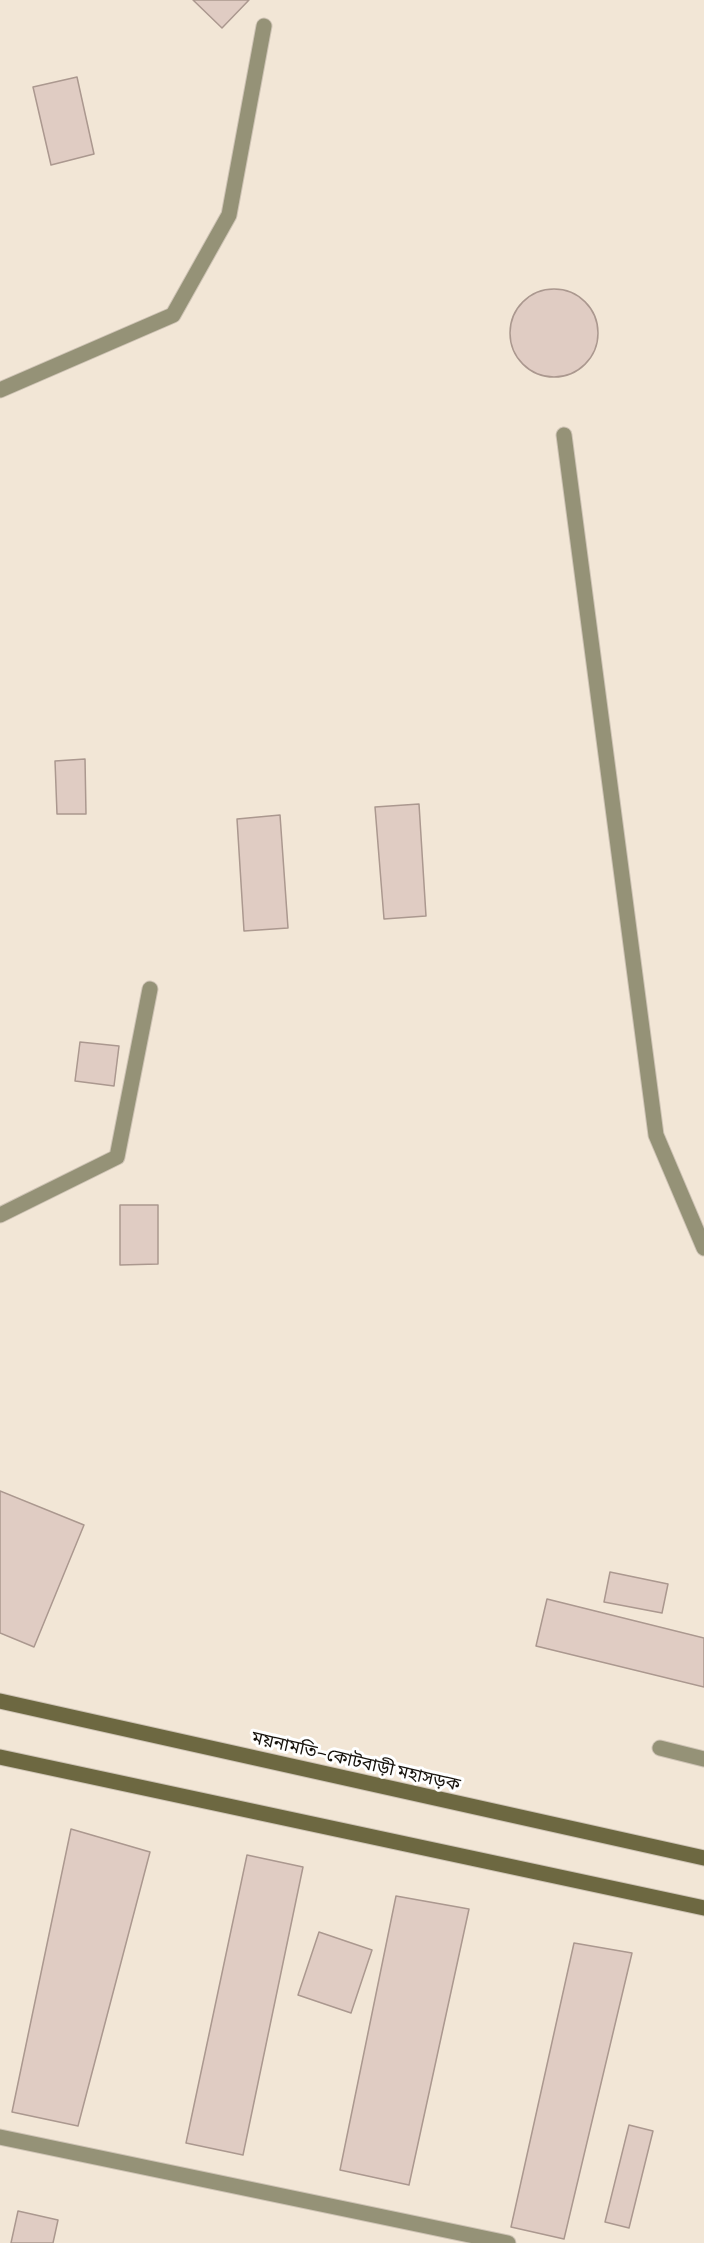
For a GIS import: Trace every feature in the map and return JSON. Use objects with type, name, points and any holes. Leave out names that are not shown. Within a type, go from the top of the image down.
[{"type":"main road","name":"ময়নামতি–কোটবাড়ী মহাসড়ক","points":[[0,1701],[704,1858]]},
{"type":"main road","points":[[0,1757],[704,1908]]},
{"type":"street","points":[[0,390],[173,315],[229,215],[264,26]]},
{"type":"street","points":[[564,435],[656,1135],[704,1248]]},
{"type":"street","points":[[0,1215],[117,1157],[150,989]]},
{"type":"street","points":[[660,1748],[704,1759]]},
{"type":"street","points":[[0,2137],[508,2243]]},
{"type":"building","points":[[193,0],[249,0],[222,28]]},
{"type":"building","points":[[77,77],[94,154],[51,165],[33,87]]},
{"type":"building","points":[[554,289],[571,293],[585,302],[594,316],[598,333],[594,350],[585,364],[571,373],[554,377],[537,373],[523,364],[514,350],[510,333],[514,316],[523,302],[537,293]]},
{"type":"building","points":[[85,759],[86,814],[57,814],[55,761]]},
{"type":"building","points":[[419,804],[426,916],[384,919],[375,807]]},
{"type":"building","points":[[280,815],[288,928],[244,931],[237,819]]},
{"type":"building","points":[[80,1042],[119,1046],[114,1086],[75,1081]]},
{"type":"building","points":[[120,1205],[158,1205],[158,1264],[120,1265]]},
{"type":"building","points":[[0,1491],[84,1525],[34,1647],[0,1633]]},
{"type":"building","points":[[610,1572],[668,1584],[662,1613],[604,1602]]},
{"type":"building","points":[[547,1599],[704,1638],[704,1687],[536,1646]]},
{"type":"building","points":[[71,1829],[150,1852],[78,2126],[12,2112]]},
{"type":"building","points":[[247,1855],[303,1867],[243,2155],[186,2143]]},
{"type":"building","points":[[396,1896],[469,1909],[409,2185],[340,2170]]},
{"type":"building","points":[[319,1932],[372,1950],[351,2013],[298,1995]]},
{"type":"building","points":[[574,1943],[632,1953],[564,2239],[511,2227]]},
{"type":"building","points":[[629,2125],[653,2131],[629,2228],[605,2222]]},
{"type":"building","points":[[18,2211],[58,2220],[53,2243],[11,2243]]}]
